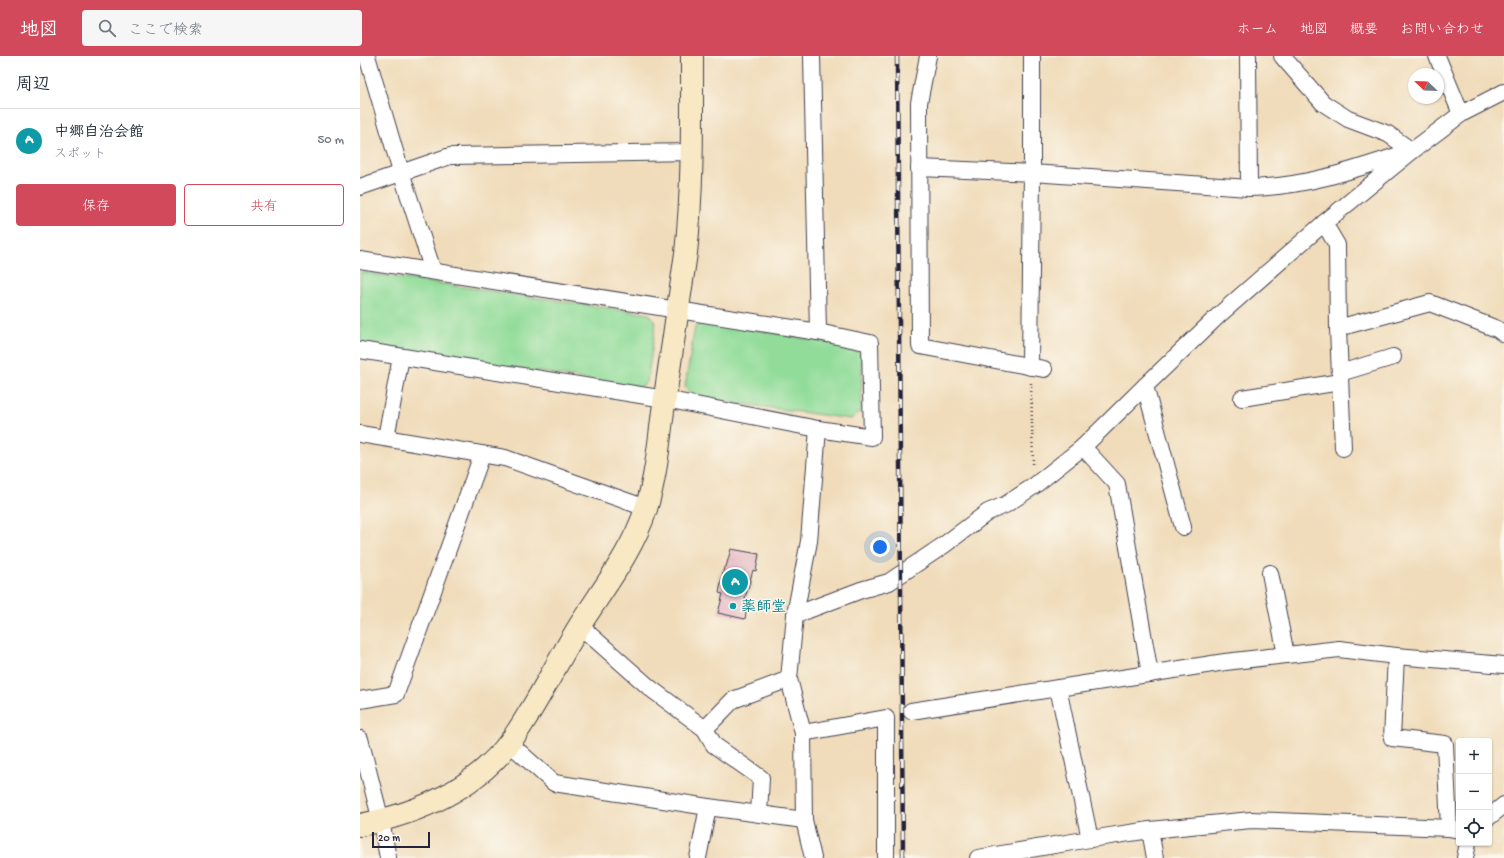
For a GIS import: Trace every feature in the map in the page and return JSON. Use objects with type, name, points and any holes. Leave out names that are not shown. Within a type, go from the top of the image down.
[{"type":"street","points":[[370,823],[430,805],[463,786],[492,762],[508,742],[512,740],[580,626],[629,549],[646,508],[655,468],[689,226],[692,152],[692,56]]},
{"type":"street","points":[[812,56],[818,332]]},
{"type":"street","points":[[928,56],[919,103],[920,346],[1037,368],[1032,173],[1032,56]]},
{"type":"street","points":[[1248,56],[1248,188]]},
{"type":"street","points":[[1282,56],[1323,103],[1348,119],[1388,134],[1412,151]]},
{"type":"street","points":[[1437,56],[1461,114]]},
{"type":"street","points":[[369,59],[401,172],[433,271]]},
{"type":"street","points":[[795,615],[861,590],[889,582],[944,545],[988,512],[1005,505],[1034,486],[1083,447],[1144,386],[1219,315],[1324,223],[1412,151],[1461,114],[1504,92]]},
{"type":"street","points":[[919,168],[1032,173],[1248,188],[1268,188],[1317,180],[1412,151]]},
{"type":"street","points":[[360,187],[450,156],[692,152]]},
{"type":"street","points":[[1324,223],[1337,245],[1338,328],[1343,448]]},
{"type":"street","points":[[360,260],[818,332],[870,343],[872,437],[818,429],[665,399],[360,350]]},
{"type":"street","points":[[1338,328],[1430,303],[1497,329],[1504,334]]},
{"type":"street","points":[[386,438],[401,357]]},
{"type":"street","points":[[1242,398],[1340,377],[1393,357]]},
{"type":"street","points":[[1144,386],[1183,527]]},
{"type":"street","points":[[813,858],[804,820],[803,733],[789,679],[795,615],[809,541],[818,429]]},
{"type":"street","points":[[360,434],[505,458],[646,508]]},
{"type":"street","points":[[1083,447],[1117,484],[1150,674]]},
{"type":"street","points":[[360,700],[396,694],[482,454]]},
{"type":"street","points":[[1270,573],[1286,655]]},
{"type":"street","points":[[580,626],[650,688],[705,729],[714,744],[761,778],[759,814]]},
{"type":"street","points":[[911,711],[1225,662],[1339,649],[1396,656],[1504,665]]},
{"type":"street","points":[[978,858],[1150,830],[1251,820],[1454,829],[1445,744],[1392,738],[1396,656]]},
{"type":"street","points":[[705,729],[733,700],[789,679]]},
{"type":"street","points":[[1058,688],[1090,839]]},
{"type":"street","points":[[803,733],[886,718],[886,858]]},
{"type":"street","points":[[360,740],[370,823],[388,858]]},
{"type":"street","points":[[508,742],[554,783],[804,820]]},
{"type":"street","points":[[1492,815],[1504,805]]},
{"type":"street","points":[[698,858],[708,807]]},
{"type":"street","points":[[1150,830],[1155,858]]},
{"type":"street","points":[[1465,858],[1467,846]]},
{"type":"path","points":[[1034,486],[1037,368]]},
{"type":"green space","points":[[360,272],[649,314],[656,323],[647,382],[639,388],[360,343]]},
{"type":"green space","points":[[706,322],[851,346],[862,356],[861,411],[851,419],[692,397],[685,387],[695,327]]},
{"type":"building","points":[[731,549],[759,554],[756,571],[753,570],[745,598],[748,599],[745,619],[718,613],[723,594],[719,593],[724,567],[726,567]]},
{"type":"railway","points":[[897,56],[903,858]]},
{"type":"place","name":"中郷自治会館","points":[[735,582]]},
{"type":"place","name":"薬師堂","points":[[733,606]]}]
